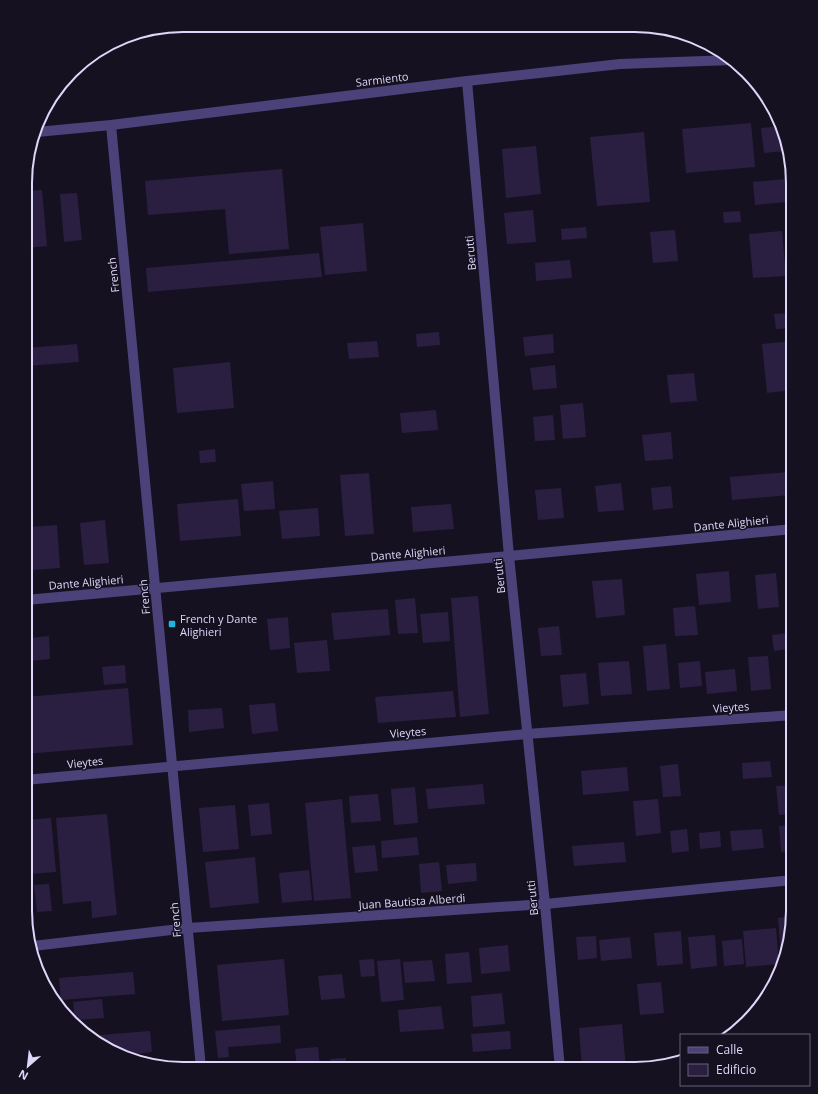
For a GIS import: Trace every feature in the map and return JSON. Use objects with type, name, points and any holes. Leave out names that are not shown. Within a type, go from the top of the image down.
[{"type":"street","name":"Sarmiento","points":[[41,132],[111,125],[467,81],[620,64],[723,60]]},
{"type":"street","name":"Berutti","points":[[467,81],[509,556],[526,734],[545,904],[559,1062]]},
{"type":"street","name":"French","points":[[111,125],[200,1062]]},
{"type":"street","name":"Dante Alighieri","points":[[32,599],[786,530]]},
{"type":"street","name":"Vieytes","points":[[32,779],[173,765],[526,734],[786,715]]},
{"type":"street","name":"Juan Bautista Alberdi","points":[[36,946],[188,928],[545,904],[786,881]]},
{"type":"building","points":[[751,123],[755,167],[686,173],[682,129]]},
{"type":"building","points":[[775,126],[783,151],[764,153],[761,128]]},
{"type":"building","points":[[644,132],[650,202],[597,206],[590,137]]},
{"type":"building","points":[[536,146],[541,194],[506,198],[502,149]]},
{"type":"building","points":[[282,169],[289,249],[229,254],[225,209],[148,215],[145,181]]},
{"type":"building","points":[[786,179],[786,202],[755,205],[753,182]]},
{"type":"building","points":[[42,190],[47,246],[32,247],[32,191]]},
{"type":"building","points":[[77,193],[82,240],[64,242],[60,194]]},
{"type":"building","points":[[533,210],[536,242],[507,244],[504,213]]},
{"type":"building","points":[[740,211],[741,222],[724,223],[723,212]]},
{"type":"building","points":[[363,223],[367,271],[325,275],[320,227]]},
{"type":"building","points":[[586,227],[587,238],[562,240],[561,229]]},
{"type":"building","points":[[675,230],[678,261],[653,263],[650,232]]},
{"type":"building","points":[[782,231],[786,276],[753,278],[749,234]]},
{"type":"building","points":[[319,253],[322,277],[148,292],[146,268]]},
{"type":"building","points":[[570,260],[572,278],[536,281],[535,263]]},
{"type":"building","points":[[786,313],[786,328],[776,329],[774,314]]},
{"type":"building","points":[[439,332],[440,345],[417,347],[416,334]]},
{"type":"building","points":[[553,334],[554,353],[525,356],[523,337]]},
{"type":"building","points":[[377,341],[379,357],[349,359],[347,343]]},
{"type":"building","points":[[786,342],[786,391],[767,393],[762,344]]},
{"type":"building","points":[[77,344],[79,362],[32,366],[32,348]]},
{"type":"building","points":[[230,362],[234,408],[177,413],[173,368]]},
{"type":"building","points":[[555,365],[557,388],[533,390],[530,368]]},
{"type":"building","points":[[694,373],[697,401],[670,403],[667,375]]},
{"type":"building","points":[[583,403],[586,437],[563,439],[560,405]]},
{"type":"building","points":[[436,410],[438,430],[402,433],[400,413]]},
{"type":"building","points":[[553,415],[555,440],[535,441],[533,417]]},
{"type":"building","points":[[671,432],[673,459],[645,461],[642,435]]},
{"type":"building","points":[[215,449],[216,462],[200,463],[199,451]]},
{"type":"building","points":[[786,472],[786,495],[732,500],[730,477]]},
{"type":"building","points":[[369,473],[374,534],[345,536],[340,475]]},
{"type":"building","points":[[273,481],[275,509],[244,511],[241,484]]},
{"type":"building","points":[[621,483],[624,510],[598,512],[595,486]]},
{"type":"building","points":[[671,486],[673,508],[653,510],[651,488]]},
{"type":"building","points":[[561,488],[564,518],[538,520],[535,490]]},
{"type":"building","points":[[238,499],[241,536],[180,541],[177,504]]},
{"type":"building","points":[[451,504],[454,529],[413,532],[411,507]]},
{"type":"building","points":[[318,508],[320,536],[282,539],[279,511]]},
{"type":"building","points":[[105,520],[109,563],[84,565],[80,523]]},
{"type":"building","points":[[57,525],[60,568],[33,570],[32,527]]},
{"type":"building","points":[[729,571],[731,602],[699,605],[696,574]]},
{"type":"building","points":[[776,573],[779,607],[758,609],[755,575]]},
{"type":"building","points":[[622,579],[625,615],[596,618],[592,581]]},
{"type":"building","points":[[478,596],[489,714],[460,717],[451,598]]},
{"type":"building","points":[[415,598],[418,633],[398,634],[395,600]]},
{"type":"building","points":[[695,606],[698,635],[675,636],[673,608]]},
{"type":"building","points":[[388,609],[390,635],[334,640],[331,613]]},
{"type":"building","points":[[448,612],[450,641],[423,643],[420,614]]},
{"type":"building","points":[[288,617],[290,648],[270,650],[267,619]]},
{"type":"building","points":[[559,626],[562,655],[541,656],[538,628]]},
{"type":"building","points":[[786,633],[786,649],[774,651],[772,635]]},
{"type":"building","points":[[49,636],[50,659],[32,661],[32,638]]},
{"type":"building","points":[[327,640],[330,671],[297,673],[294,643]]},
{"type":"building","points":[[666,644],[670,689],[647,691],[643,646]]},
{"type":"building","points":[[768,656],[771,689],[751,691],[748,657]]},
{"type":"building","points":[[629,661],[632,694],[601,696],[598,663]]},
{"type":"building","points":[[700,661],[702,686],[680,688],[678,663]]},
{"type":"building","points":[[125,665],[126,683],[104,685],[102,667]]},
{"type":"building","points":[[735,669],[737,691],[707,694],[705,672]]},
{"type":"building","points":[[586,673],[589,704],[563,707],[560,675]]},
{"type":"building","points":[[128,688],[133,745],[32,753],[32,696]]},
{"type":"building","points":[[453,691],[456,717],[378,723],[375,697]]},
{"type":"building","points":[[275,703],[278,731],[252,734],[249,705]]},
{"type":"building","points":[[222,708],[224,728],[189,732],[188,710]]},
{"type":"building","points":[[770,761],[772,777],[743,779],[742,763]]},
{"type":"building","points":[[678,764],[681,796],[663,797],[660,766]]},
{"type":"building","points":[[627,767],[629,791],[583,795],[581,771]]},
{"type":"building","points":[[483,784],[485,804],[428,809],[426,789]]},
{"type":"building","points":[[786,785],[786,814],[779,815],[776,786]]},
{"type":"building","points":[[415,787],[418,823],[394,825],[391,789]]},
{"type":"building","points":[[378,794],[381,821],[351,823],[349,796]]},
{"type":"building","points":[[342,799],[351,898],[314,901],[305,803]]},
{"type":"building","points":[[658,799],[661,833],[636,836],[633,801]]},
{"type":"building","points":[[269,803],[272,834],[251,836],[248,805]]},
{"type":"building","points":[[235,805],[239,849],[203,852],[199,808]]},
{"type":"building","points":[[107,814],[117,915],[92,918],[91,901],[63,904],[56,818]]},
{"type":"building","points":[[51,818],[56,872],[32,874],[32,819]]},
{"type":"building","points":[[779,826],[786,826],[786,852],[781,852]]},
{"type":"building","points":[[687,829],[689,851],[672,853],[670,831]]},
{"type":"building","points":[[762,829],[764,848],[732,851],[730,831]]},
{"type":"building","points":[[720,831],[721,847],[700,849],[699,833]]},
{"type":"building","points":[[417,837],[419,855],[382,858],[381,841]]},
{"type":"building","points":[[624,842],[626,862],[574,866],[572,846]]},
{"type":"building","points":[[375,845],[378,871],[355,873],[352,847]]},
{"type":"building","points":[[255,857],[259,903],[210,908],[205,862]]},
{"type":"building","points":[[439,862],[442,891],[421,893],[419,864]]},
{"type":"building","points":[[476,863],[477,881],[448,884],[446,865]]},
{"type":"building","points":[[309,870],[312,900],[282,903],[279,873]]},
{"type":"building","points":[[49,884],[52,911],[37,912],[34,885]]},
{"type":"building","points":[[786,917],[781,951],[778,918]]},
{"type":"building","points":[[776,928],[779,958],[777,964],[746,967],[743,931]]},
{"type":"building","points":[[681,931],[683,964],[657,966],[654,933]]},
{"type":"building","points":[[715,935],[717,966],[691,969],[688,937]]},
{"type":"building","points":[[596,936],[597,958],[578,960],[576,937]]},
{"type":"building","points":[[630,937],[632,958],[601,961],[599,940]]},
{"type":"building","points":[[742,939],[744,964],[724,966],[722,941]]},
{"type":"building","points":[[508,945],[510,971],[481,974],[479,948]]},
{"type":"building","points":[[469,952],[472,982],[447,984],[445,954]]},
{"type":"building","points":[[284,959],[289,1015],[222,1021],[217,965]]},
{"type":"building","points":[[374,959],[375,976],[361,977],[359,960]]},
{"type":"building","points":[[400,959],[404,1000],[381,1002],[377,961]]},
{"type":"building","points":[[432,960],[435,981],[405,983],[403,962]]},
{"type":"building","points":[[133,972],[135,994],[61,1000],[59,978]]},
{"type":"building","points":[[342,974],[345,998],[321,1000],[318,976]]},
{"type":"building","points":[[661,982],[664,1013],[640,1015],[637,984]]},
{"type":"building","points":[[502,993],[505,1024],[473,1027],[471,996]]},
{"type":"building","points":[[102,999],[104,1018],[78,1020],[75,1017],[73,1002]]},
{"type":"building","points":[[441,1006],[444,1029],[400,1032],[398,1010]]},
{"type":"building","points":[[622,1024],[625,1062],[581,1062],[579,1028]]},
{"type":"building","points":[[280,1025],[281,1043],[228,1047],[229,1057],[218,1058],[215,1031]]},
{"type":"building","points":[[150,1031],[152,1052],[134,1054],[107,1042],[100,1038],[100,1035]]},
{"type":"building","points":[[510,1031],[511,1049],[473,1052],[471,1034]]},
{"type":"building","points":[[318,1047],[319,1062],[296,1062],[295,1049]]},
{"type":"building","points":[[346,1058],[346,1062],[330,1062],[330,1059]]},
{"type":"place","name":"French y Dante Alighieri","points":[[172,624]]}]
